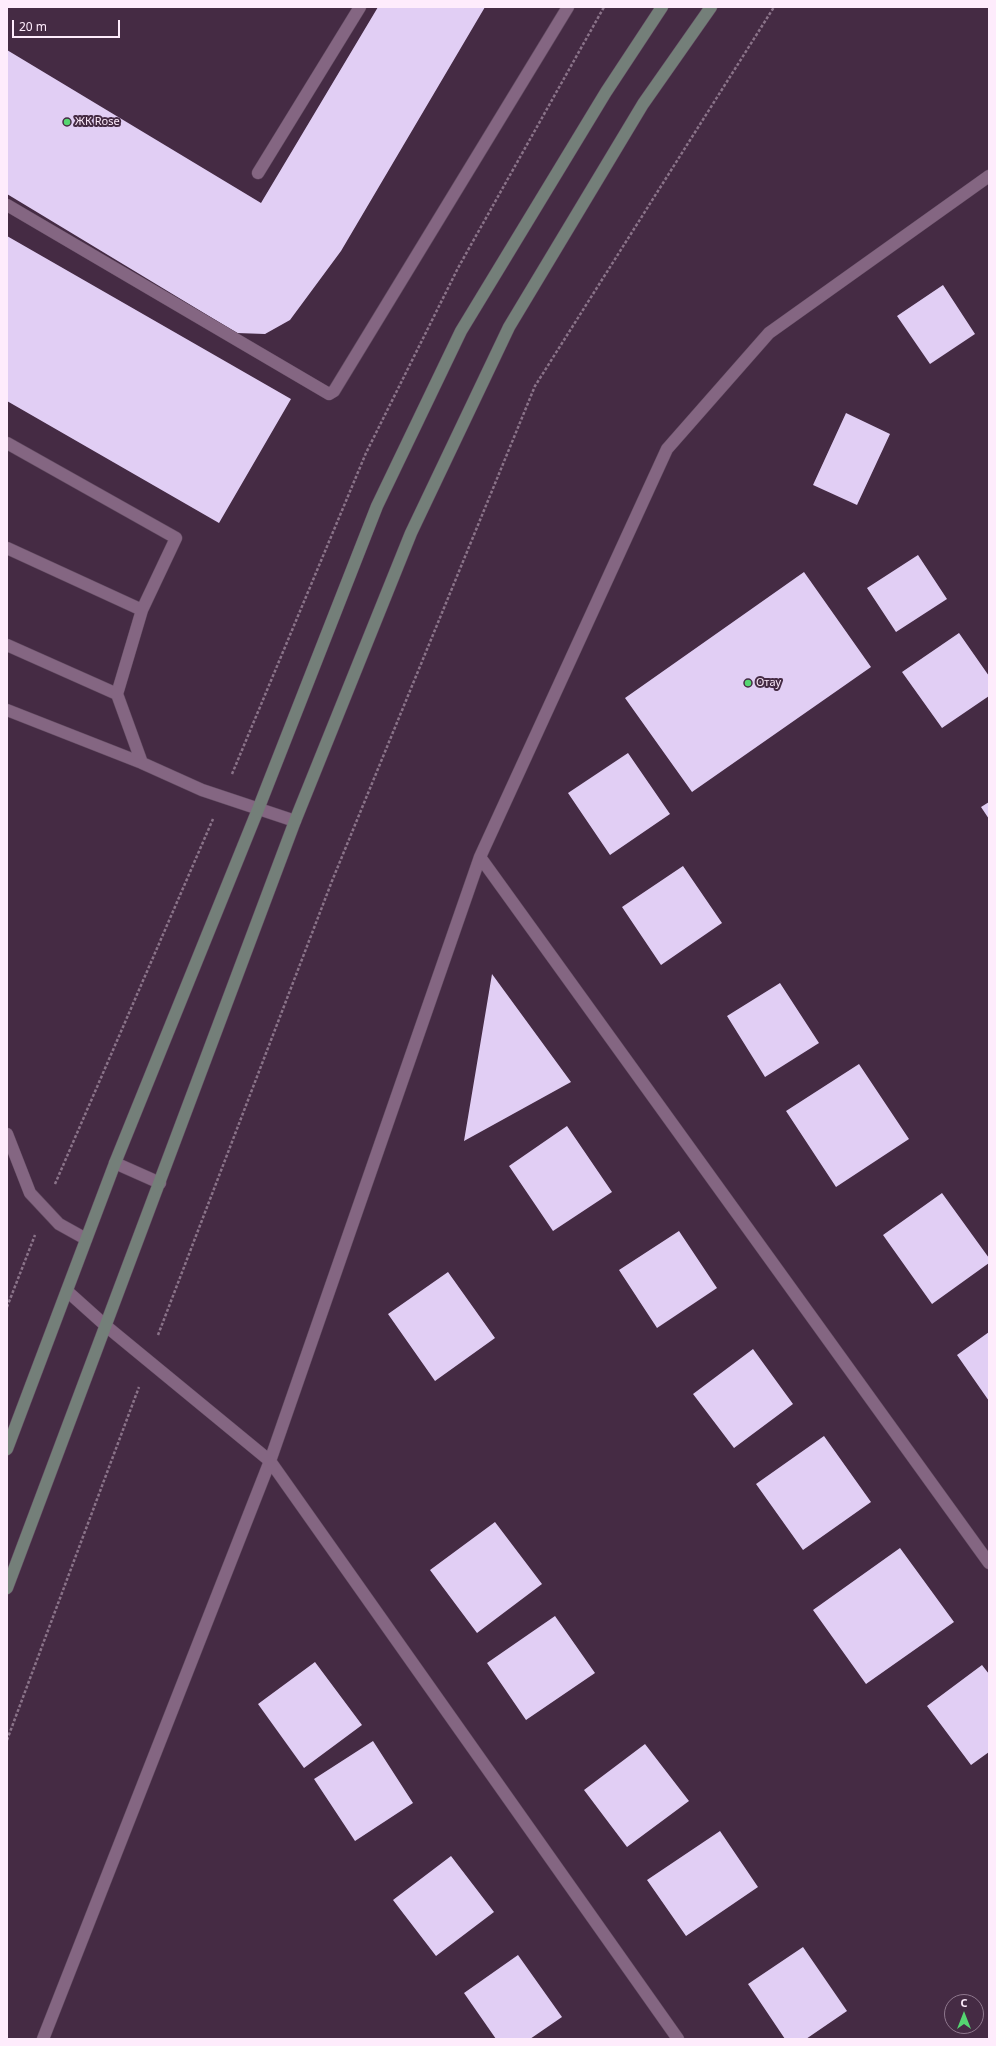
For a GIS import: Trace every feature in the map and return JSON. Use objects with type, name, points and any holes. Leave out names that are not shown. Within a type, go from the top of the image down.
[{"type":"main road","points":[[7,1449],[115,1163],[259,807],[377,506],[461,331],[606,92],[662,7]]},
{"type":"main road","points":[[7,1588],[295,821],[411,533],[509,327],[643,104],[711,7]]},
{"type":"street","points":[[258,172],[360,7]]},
{"type":"street","points":[[7,205],[329,394],[334,391],[568,7]]},
{"type":"street","points":[[43,2039],[270,1461],[480,857],[667,449],[769,333],[989,176]]},
{"type":"street","points":[[7,443],[176,538],[142,610],[118,694],[142,763]]},
{"type":"street","points":[[7,548],[142,610]]},
{"type":"street","points":[[7,645],[118,694]]},
{"type":"street","points":[[7,710],[142,763],[202,790],[259,807],[295,821]]},
{"type":"street","points":[[480,857],[989,1563]]},
{"type":"street","points":[[7,1134],[30,1193],[44,1210],[59,1224],[86,1239]]},
{"type":"street","points":[[115,1163],[160,1183]]},
{"type":"street","points":[[67,1291],[106,1326],[270,1461],[678,2039]]},
{"type":"path","points":[[7,1307],[44,1210],[222,796],[366,453],[458,268],[604,7]]},
{"type":"path","points":[[7,1740],[148,1361],[332,881],[535,386],[774,7]]},
{"type":"building","name":"ЖК Rose","points":[[378,7],[485,7],[341,251],[290,320],[265,334],[237,333],[7,194],[7,50],[261,203]]},
{"type":"building","points":[[7,236],[291,399],[219,523],[7,401]]},
{"type":"building","points":[[943,285],[975,334],[930,364],[897,316]]},
{"type":"building","points":[[846,413],[890,434],[857,505],[813,485]]},
{"type":"building","points":[[918,555],[947,599],[896,632],[867,588]]},
{"type":"building","name":"Отау","points":[[804,572],[871,667],[692,792],[625,698]]},
{"type":"building","points":[[959,633],[989,676],[989,696],[942,728],[902,672]]},
{"type":"building","points":[[628,753],[670,814],[610,855],[568,793]]},
{"type":"building","points":[[989,802],[989,819],[981,807]]},
{"type":"building","points":[[683,866],[722,923],[661,965],[622,907]]},
{"type":"building","points":[[492,974],[571,1082],[464,1141]]},
{"type":"building","points":[[780,983],[819,1043],[765,1077],[727,1016]]},
{"type":"building","points":[[859,1064],[909,1139],[836,1187],[786,1111]]},
{"type":"building","points":[[567,1126],[612,1192],[553,1231],[509,1166]]},
{"type":"building","points":[[942,1193],[989,1258],[989,1263],[932,1304],[883,1235]]},
{"type":"building","points":[[679,1231],[717,1288],[657,1328],[619,1270]]},
{"type":"building","points":[[448,1272],[495,1338],[435,1381],[388,1314]]},
{"type":"building","points":[[989,1332],[989,1401],[957,1355]]},
{"type":"building","points":[[753,1349],[793,1404],[734,1448],[693,1394]]},
{"type":"building","points":[[824,1436],[871,1502],[803,1550],[756,1484]]},
{"type":"building","points":[[495,1522],[542,1584],[477,1633],[430,1570]]},
{"type":"building","points":[[900,1548],[954,1622],[866,1684],[813,1610]]},
{"type":"building","points":[[555,1616],[595,1673],[526,1720],[487,1663]]},
{"type":"building","points":[[315,1662],[362,1725],[304,1768],[258,1704]]},
{"type":"building","points":[[982,1665],[989,1674],[989,1752],[971,1765],[927,1706]]},
{"type":"building","points":[[373,1741],[413,1803],[355,1841],[314,1779]]},
{"type":"building","points":[[645,1744],[689,1801],[627,1847],[584,1790]]},
{"type":"building","points":[[720,1831],[758,1887],[686,1936],[647,1880]]},
{"type":"building","points":[[451,1856],[494,1912],[436,1956],[393,1900]]},
{"type":"building","points":[[803,1947],[847,2011],[806,2039],[785,2039],[748,1984]]},
{"type":"building","points":[[518,1955],[562,2017],[530,2039],[496,2039],[464,1993]]},
{"type":"place","name":"ЖК Rose","points":[[67,122]]},
{"type":"place","name":"Отау","points":[[748,683]]}]
